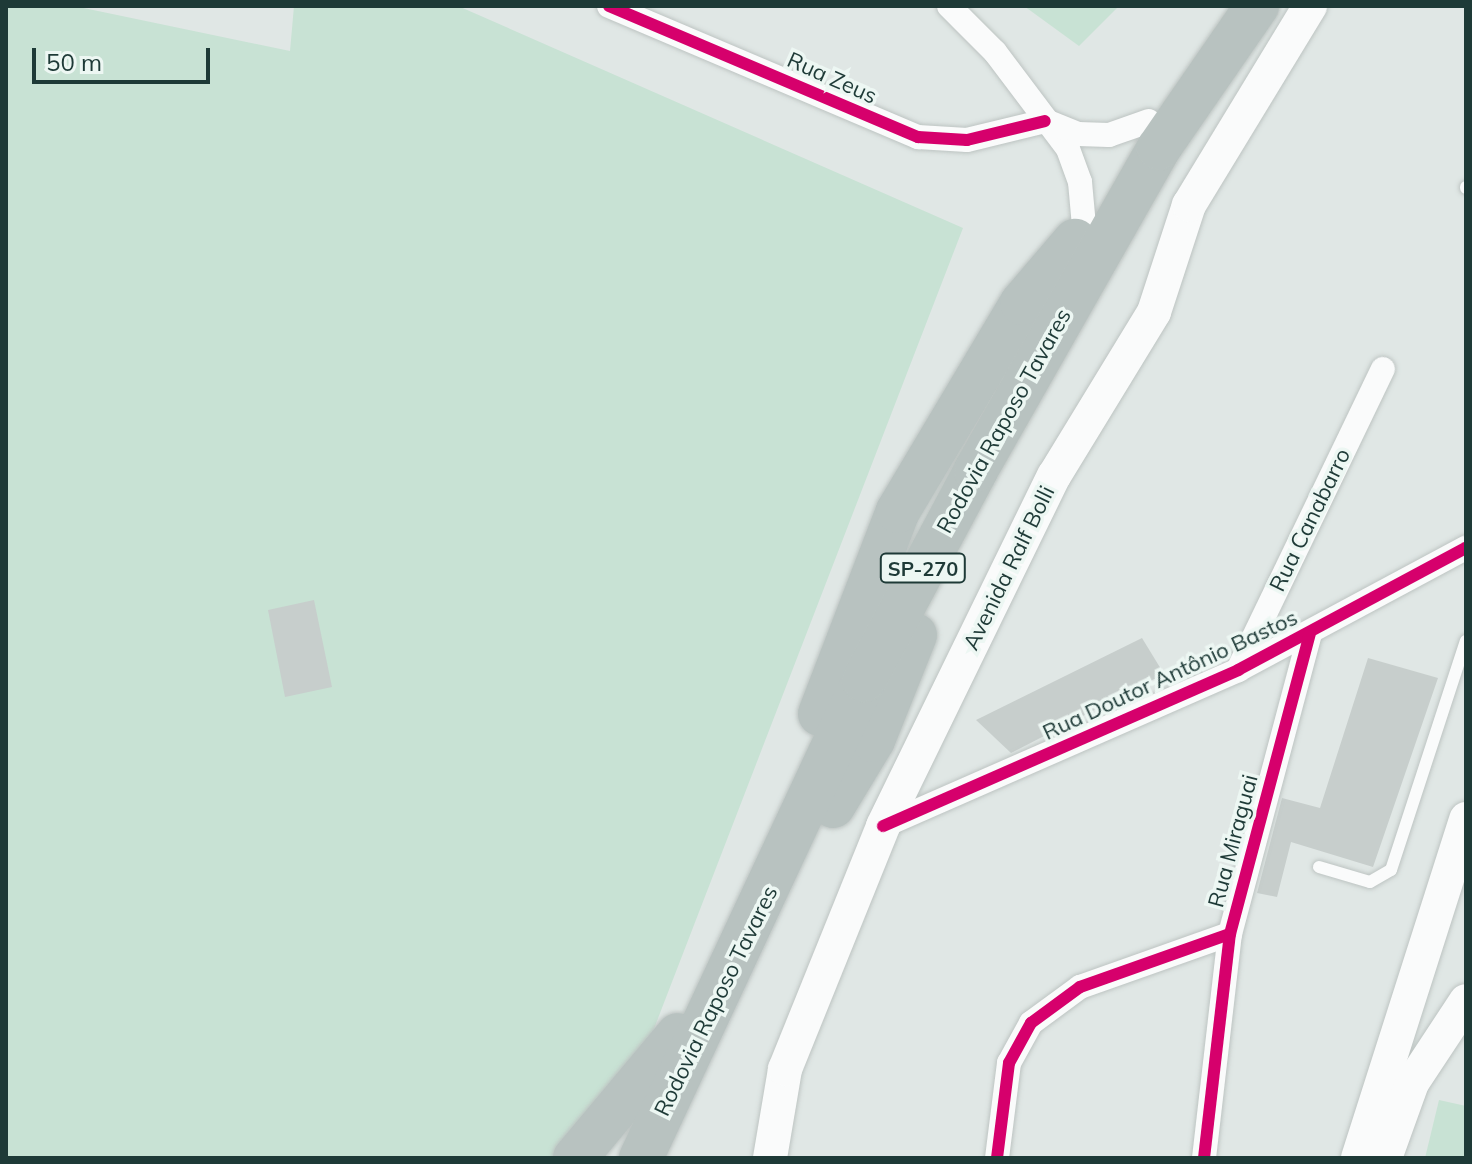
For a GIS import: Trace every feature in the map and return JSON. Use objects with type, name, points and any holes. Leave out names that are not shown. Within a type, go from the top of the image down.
[{"type":"highway","name":"Rodovia Raposo Tavares","points":[[611,1158],[678,1035],[802,763],[1079,234],[1223,6]]},
{"type":"highway","name":"Rodovia Raposo Tavares","points":[[655,1146],[757,918],[873,740],[976,470],[1159,148],[1257,6]]},
{"type":"highway","points":[[575,1158],[678,1035]]},
{"type":"main road","name":"Avenida Ralf Bolli","points":[[770,1158],[794,1042],[883,826],[1054,476],[1154,312],[1189,205],[1310,6]]},
{"type":"main road","points":[[1358,1158],[1463,842]]},
{"type":"main road","points":[[1385,1158],[1412,1083],[1466,1001]]},
{"type":"street","name":"Rua Zeus","points":[[609,6],[918,137],[967,140],[1045,121]]},
{"type":"street","points":[[949,6],[995,52],[1068,149],[1080,182],[1079,234]]},
{"type":"street","points":[[1045,121],[1078,134],[1109,135],[1149,121]]},
{"type":"street","name":"Rua Canabarro","points":[[1238,670],[1383,369]]},
{"type":"street","name":"Rua Doutor Antônio Bastos","points":[[883,826],[1238,670],[1466,548]]},
{"type":"street","name":"Rua Miraguai","points":[[1204,1158],[1230,934],[1310,634]]},
{"type":"street","points":[[997,1158],[1009,1063],[1031,1023],[1080,987],[1230,934]]},
{"type":"lane","points":[[1319,867],[1370,882],[1391,870],[1466,641]]},
{"type":"green space","points":[[6,6],[74,6],[290,51],[294,6],[458,6],[963,228],[650,1039],[565,1158],[6,1158]]},
{"type":"green space","points":[[1024,6],[1119,6],[1079,46]]},
{"type":"green space","points":[[1439,1100],[1466,1106],[1466,1158],[1425,1158]]},
{"type":"building","points":[[314,600],[332,687],[285,697],[268,610]]},
{"type":"building","points":[[1142,638],[1164,674],[1011,753],[976,720]]},
{"type":"building","points":[[1368,658],[1438,678],[1373,867],[1291,842],[1277,897],[1257,893],[1282,798],[1320,808]]},
{"type":"cycle path","points":[[609,6],[918,137],[967,140],[1045,121]]},
{"type":"cycle path","points":[[883,826],[1238,670],[1466,548]]},
{"type":"cycle path","points":[[1204,1158],[1230,934],[1310,634]]},
{"type":"cycle path","points":[[997,1158],[1009,1063],[1031,1023],[1080,987],[1230,934]]}]
